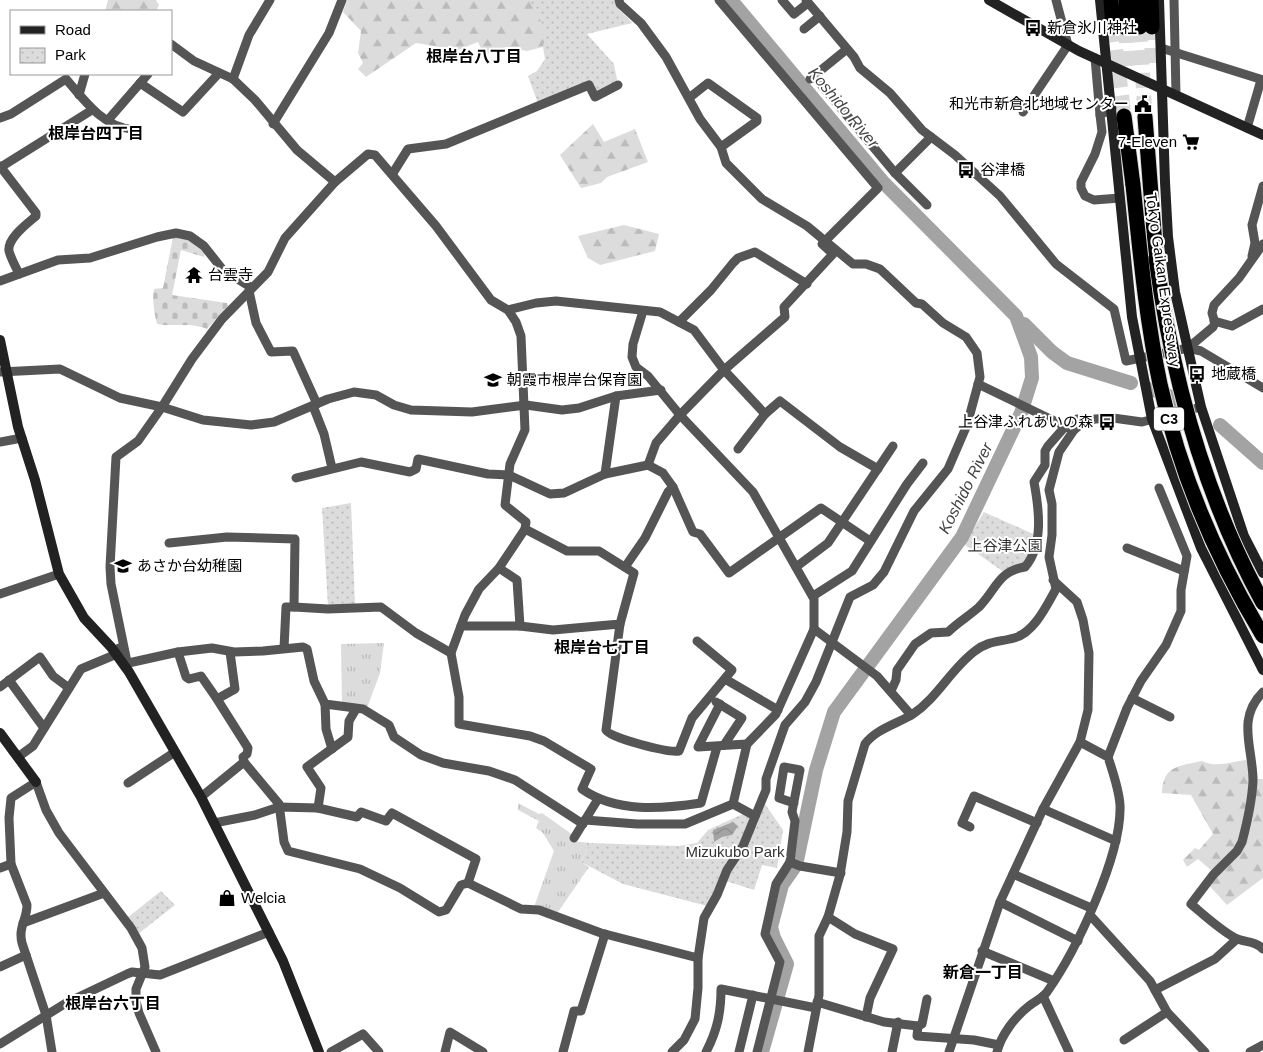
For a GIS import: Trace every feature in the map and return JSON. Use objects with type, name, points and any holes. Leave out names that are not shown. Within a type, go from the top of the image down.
[{"type":"highway","points":[[1133,27],[1139,0]]},
{"type":"highway","points":[[1133,27],[1151,0]]},
{"type":"highway","points":[[1112,1],[1133,27]]},
{"type":"highway","name":"Tokyo Gaikan Expressway","points":[[1122,114],[1133,185],[1147,313],[1170,422],[1191,487],[1216,550],[1263,636]]},
{"type":"highway","name":"Tokyo Gaikan Expressway","points":[[1148,117],[1156,258],[1169,345],[1196,447],[1232,542],[1263,603]]},
{"type":"street","points":[[233,79],[249,35],[270,0]]},
{"type":"street","points":[[273,124],[329,33],[342,0]]},
{"type":"street","points":[[619,0],[620,4],[641,23],[666,56],[700,118],[721,146],[726,163],[762,198],[826,240],[853,264],[866,264],[880,269],[916,303],[922,304],[943,323],[966,337],[980,360],[980,377],[967,425],[948,469],[914,511],[884,572],[873,585],[850,597],[805,702],[785,725],[766,779],[766,790],[743,846],[726,870],[717,895],[704,918],[698,958],[695,1019],[684,1040],[672,1052]]},
{"type":"street","points":[[648,466],[656,443],[680,415],[724,370],[784,317],[784,307],[833,254],[822,244],[878,188],[719,0]]},
{"type":"street","points":[[782,0],[794,14],[807,2],[847,49],[860,68],[890,93],[931,137],[955,155],[1000,196],[1056,264],[1114,308],[1124,358],[1128,361],[1188,348],[1210,331],[1214,321],[1212,313],[1214,305],[1239,278],[1252,256],[1263,244]]},
{"type":"street","points":[[989,0],[1068,45],[1263,135]]},
{"type":"street","points":[[1024,112],[1068,45],[1056,0]]},
{"type":"street","points":[[1159,0],[1168,237],[1175,292],[1201,407],[1244,536],[1263,573]]},
{"type":"street","points":[[1174,0],[1176,95]]},
{"type":"street","points":[[1112,1],[1108,64],[1122,114],[1120,198],[1138,360],[1152,419],[1201,548],[1263,670]]},
{"type":"street","points":[[804,30],[820,16]]},
{"type":"street","points":[[172,45],[194,61],[233,79],[255,100],[273,124],[297,150],[335,182]]},
{"type":"street","points":[[1161,48],[1262,80],[1247,128]]},
{"type":"street","points":[[847,49],[812,78],[895,173],[927,205]]},
{"type":"street","points":[[1095,58],[1102,132],[1095,154],[1081,182],[1081,188],[1085,196],[1094,200],[1120,198]]},
{"type":"street","points":[[140,83],[183,112],[219,73]]},
{"type":"street","points":[[79,95],[84,75]]},
{"type":"street","points":[[108,120],[147,75]]},
{"type":"street","points":[[0,118],[12,114],[66,79],[92,110],[123,129],[132,130]]},
{"type":"street","points":[[689,98],[708,83],[757,118],[757,121],[721,146]]},
{"type":"street","points":[[393,173],[408,149],[446,144],[589,85],[595,98],[618,85]]},
{"type":"street","points":[[19,274],[10,252],[10,246],[24,226],[36,216],[36,213],[0,167],[92,110]]},
{"type":"street","points":[[1100,115],[1122,114]]},
{"type":"street","points":[[895,173],[931,137]]},
{"type":"street","points":[[319,1052],[293,982],[269,932],[201,797],[125,663],[119,649],[110,567],[116,457],[138,440],[192,359],[222,319],[268,272],[285,238],[335,182],[368,154],[375,155],[393,173],[436,226],[491,300],[508,310],[522,336],[526,405],[525,430],[510,464],[505,505],[526,522],[525,529],[499,568],[479,589],[461,626],[451,653],[458,697],[459,724],[530,736],[544,741],[591,769],[582,789],[598,798],[642,809],[701,803],[720,746],[742,718],[709,698]]},
{"type":"street","points":[[1252,256],[1255,242],[1252,224],[1263,186]]},
{"type":"street","points":[[0,281],[58,260],[98,256],[133,244],[176,233],[190,236],[204,246],[223,270],[251,290],[256,323],[271,352],[293,351],[315,405],[332,468]]},
{"type":"street","points":[[679,322],[711,290],[738,258],[755,252],[807,284]]},
{"type":"street","points":[[508,310],[536,303],[556,301],[660,312],[694,330],[724,370],[765,414]]},
{"type":"street","points":[[1214,321],[1232,326],[1263,309]]},
{"type":"street","points":[[643,311],[633,344],[633,362],[753,492],[813,596],[814,629],[778,710],[747,744],[733,804]]},
{"type":"street","points":[[0,340],[3,372],[59,574],[84,618],[119,649]]},
{"type":"street","points":[[1188,348],[1201,351],[1263,388]]},
{"type":"street","points":[[3,372],[60,369],[120,398],[162,406],[203,420],[251,425],[274,422],[328,399],[354,392],[376,395],[394,405],[411,410],[472,412],[526,405],[562,410],[579,408],[616,396],[660,390]]},
{"type":"street","points":[[978,384],[1070,428]]},
{"type":"street","points":[[605,474],[616,396]]},
{"type":"street","points":[[738,449],[765,414],[780,401],[840,447],[878,469]]},
{"type":"street","points":[[808,1052],[817,1005],[819,936],[828,917],[841,873],[847,832],[848,801],[861,752],[870,737],[911,715],[927,703],[974,651],[988,643],[1014,638],[1027,631],[1046,608],[1056,590],[1049,557],[1052,535],[1052,504],[1049,490],[1058,452],[1070,428],[1095,419],[1121,419],[1142,422],[1201,407]]},
{"type":"street","points":[[891,691],[896,680],[897,670],[915,644],[931,633],[948,632],[978,608],[993,587],[1012,569],[1025,568],[1034,557],[1040,509],[1034,482],[1045,465],[1045,451],[1078,419]]},
{"type":"street","points":[[0,442],[22,438]]},
{"type":"street","points":[[796,567],[828,543],[893,446]]},
{"type":"street","points":[[296,478],[361,462],[410,472],[416,469],[418,459],[488,474],[509,475],[550,494],[564,493],[605,474],[648,466],[663,473],[673,487],[693,532],[700,534],[729,573],[821,508],[870,541]]},
{"type":"street","points":[[813,596],[852,571],[923,463]]},
{"type":"street","points":[[625,566],[645,538],[668,492],[673,487]]},
{"type":"street","points":[[927,999],[922,1024],[918,1026],[917,1036],[952,1040],[974,1040],[998,1049],[1016,1019],[1028,1006],[1043,996],[1078,942],[1091,912],[1116,841],[1120,807],[1118,788],[1108,757],[1132,698],[1166,645],[1181,611],[1187,556],[1159,488]]},
{"type":"street","points":[[525,529],[567,552],[599,551],[634,573],[620,624],[607,734],[650,748],[679,751],[692,718],[732,670],[697,642]]},
{"type":"street","points":[[169,542],[227,537],[295,539],[294,607]]},
{"type":"street","points":[[1127,548],[1184,571]]},
{"type":"street","points":[[499,568],[517,580],[520,626]]},
{"type":"street","points":[[0,594],[59,574]]},
{"type":"street","points":[[949,1052],[1000,902],[1043,809],[1080,742],[1088,710],[1088,645],[1077,602],[1053,580]]},
{"type":"street","points":[[284,648],[286,607],[328,609],[381,607],[416,633],[451,653]]},
{"type":"street","points":[[461,626],[520,626],[552,630],[620,624]]},
{"type":"street","points":[[814,629],[871,671],[911,715]]},
{"type":"street","points":[[125,663],[178,652],[212,648],[230,652],[263,652],[303,647],[308,650],[314,681],[325,704],[326,729],[332,749]]},
{"type":"street","points":[[18,757],[33,746],[81,670],[112,656],[119,649]]},
{"type":"street","points":[[178,652],[186,677],[189,679],[201,676],[248,748],[247,754],[243,757],[244,762],[279,807],[284,842],[288,851],[360,870],[400,888],[439,912],[446,910],[461,885],[468,883],[521,909],[539,910],[605,934],[698,958]]},
{"type":"street","points":[[217,699],[235,689],[230,652]]},
{"type":"street","points":[[0,687],[40,657],[53,676],[69,688]]},
{"type":"street","points":[[725,679],[778,710]]},
{"type":"street","points":[[10,680],[44,728]]},
{"type":"street","points":[[1263,692],[1254,701],[1249,712],[1248,740],[1253,780],[1242,842],[1237,851],[1213,875],[1191,904],[1237,939],[1253,942],[1263,948]]},
{"type":"street","points":[[1132,698],[1170,717]]},
{"type":"street","points":[[325,704],[363,710],[389,725],[394,737],[421,755],[443,763],[489,771],[515,780],[584,822],[685,824],[733,804]]},
{"type":"street","points":[[720,704],[698,747],[747,744]]},
{"type":"street","points":[[318,808],[321,788],[307,767],[348,737],[349,721],[356,709]]},
{"type":"street","points":[[0,733],[36,782],[46,810],[59,833],[140,943],[145,961],[143,973],[136,989],[136,1001],[139,1013],[156,1052]]},
{"type":"street","points":[[1080,742],[1108,757]]},
{"type":"street","points":[[128,783],[175,752]]},
{"type":"street","points":[[201,797],[244,762]]},
{"type":"street","points":[[36,782],[11,798],[9,818],[11,864],[27,905],[19,932],[46,1015],[52,1052]]},
{"type":"street","points":[[970,827],[962,823],[974,796],[1037,822]]},
{"type":"street","points":[[574,838],[598,798]]},
{"type":"street","points":[[757,1052],[773,1000],[780,962],[765,934],[776,884],[794,864],[795,821],[792,812],[794,803]]},
{"type":"street","points":[[733,804],[755,816]]},
{"type":"street","points":[[214,823],[256,815],[279,807],[318,808],[357,817],[360,812],[386,821],[392,813],[476,859],[468,883]]},
{"type":"street","points":[[1043,809],[1116,841]]},
{"type":"street","points":[[0,868],[11,864]]},
{"type":"street","points":[[794,864],[841,873]]},
{"type":"street","points":[[1013,874],[1091,912],[1115,945],[1132,959],[1155,990],[1167,1012],[1205,1052]]},
{"type":"street","points":[[22,923],[104,893]]},
{"type":"street","points":[[1000,902],[1078,942]]},
{"type":"street","points":[[828,917],[855,934],[893,949],[870,998],[866,1017]]},
{"type":"street","points":[[0,1044],[84,993],[127,974],[160,975],[269,932]]},
{"type":"street","points":[[563,1052],[574,1011],[581,1011],[605,934]]},
{"type":"street","points":[[1155,990],[1215,959],[1237,939]]},
{"type":"street","points":[[982,951],[1054,981]]},
{"type":"street","points":[[0,967],[26,955]]},
{"type":"street","points":[[706,1052],[721,1011],[721,990],[773,1000],[817,1005],[866,1017],[918,1026]]},
{"type":"street","points":[[739,1052],[752,995]]},
{"type":"street","points":[[1043,996],[1069,1052]]},
{"type":"street","points":[[1124,1040],[1167,1012]]},
{"type":"street","points":[[892,1052],[898,1022]]},
{"type":"street","points":[[445,1052],[450,1032],[483,1052]]},
{"type":"street","points":[[331,1052],[363,1034],[379,1052]]},
{"type":"street","points":[[1250,1052],[1263,1045]]},
{"type":"green space","points":[[108,0],[156,0],[159,5],[156,10],[105,10]]},
{"type":"green space","points":[[347,0],[614,0],[616,7],[632,23],[552,33],[543,47],[527,51],[506,47],[484,55],[478,42],[453,52],[446,48],[416,43],[366,77],[358,69],[363,63],[358,53],[361,31],[343,12]]},
{"type":"green space","points":[[530,0],[614,0],[616,7],[632,23],[587,34],[614,64],[618,85],[595,97],[589,85],[539,106],[528,76],[537,71],[545,59],[543,47],[546,31]]},
{"type":"green space","points":[[593,124],[604,142],[635,129],[648,162],[607,177],[601,183],[581,188],[560,155]]},
{"type":"green space","points":[[624,225],[659,234],[655,251],[600,265],[588,258],[578,236]]},
{"type":"green space","points":[[173,237],[190,240],[205,253],[204,257],[181,250],[172,295],[227,303],[228,306],[207,329],[189,325],[157,324],[153,298],[154,289],[163,288]]},
{"type":"green space","points":[[351,503],[355,604],[328,606],[322,508]]},
{"type":"green space","name":"上谷津公園","points":[[984,512],[1033,534],[1034,552],[1023,566],[1005,573],[964,544]]},
{"type":"green space","points":[[384,643],[380,673],[367,708],[342,702],[341,644]]},
{"type":"green space","points":[[1245,760],[1256,765],[1258,779],[1263,779],[1263,878],[1227,905],[1204,880],[1212,871],[1198,859],[1187,867],[1183,860],[1195,848],[1199,850],[1213,834],[1191,795],[1162,793],[1163,784],[1169,772],[1180,766],[1202,761],[1218,764]]},
{"type":"green space","points":[[518,803],[539,814],[542,813],[573,835],[574,841],[590,843],[581,862],[589,867],[556,915],[534,907],[554,851],[543,833],[536,828],[539,821],[518,810]]},
{"type":"green space","name":"Mizukubo Park","points":[[765,804],[783,830],[777,868],[762,865],[754,890],[723,880],[711,907],[623,884],[581,862],[590,843],[678,846],[697,843],[708,830],[743,814],[756,827]]},
{"type":"green space","points":[[161,891],[175,905],[138,934],[127,918]]},
{"type":"water","points":[[733,822],[738,826],[732,835],[722,837],[714,842],[713,830]]},
{"type":"waterway","name":"Koshido River","points":[[731,0],[883,182],[1016,316],[1031,357],[1032,378],[1021,413],[962,537],[834,712],[816,770],[796,865],[782,885],[771,927],[774,938],[787,964],[762,1052]]},
{"type":"waterway","points":[[1024,324],[1052,352],[1067,363],[1131,383]]},
{"type":"waterway","points":[[1151,389],[1167,395],[1186,407]]},
{"type":"waterway","points":[[1220,425],[1263,463]]},
{"type":"tunnel","points":[[1113,27],[1124,116]]},
{"type":"tunnel","points":[[1140,27],[1145,117]]},
{"type":"tunnel","points":[[1152,27],[1152,63]]},
{"type":"tunnel","points":[[1126,28],[1128,77]]},
{"type":"place","name":"新倉氷川神社","points":[[1033,28]]},
{"type":"place","name":"和光市新倉北地域センター","points":[[1143,104]]},
{"type":"place","name":"7-Eleven","points":[[1191,142]]},
{"type":"place","name":"谷津橋","points":[[966,170]]},
{"type":"place","name":"台雲寺","points":[[194,275]]},
{"type":"place","name":"地蔵橋","points":[[1197,374]]},
{"type":"place","name":"朝霞市根岸台保育園","points":[[493,380]]},
{"type":"place","name":"上谷津ふれあいの森","points":[[1107,422]]},
{"type":"place","name":"あさか台幼稚園","points":[[123,566]]},
{"type":"place","name":"Welcia","points":[[227,898]]},
{"type":"district","name":"根岸台八丁目","points":[[474,56]]},
{"type":"district","name":"根岸台四丁目","points":[[96,133]]},
{"type":"district","name":"根岸台七丁目","points":[[602,647]]},
{"type":"district","name":"新倉一丁目","points":[[983,972]]},
{"type":"district","name":"根岸台六丁目","points":[[113,1003]]}]
